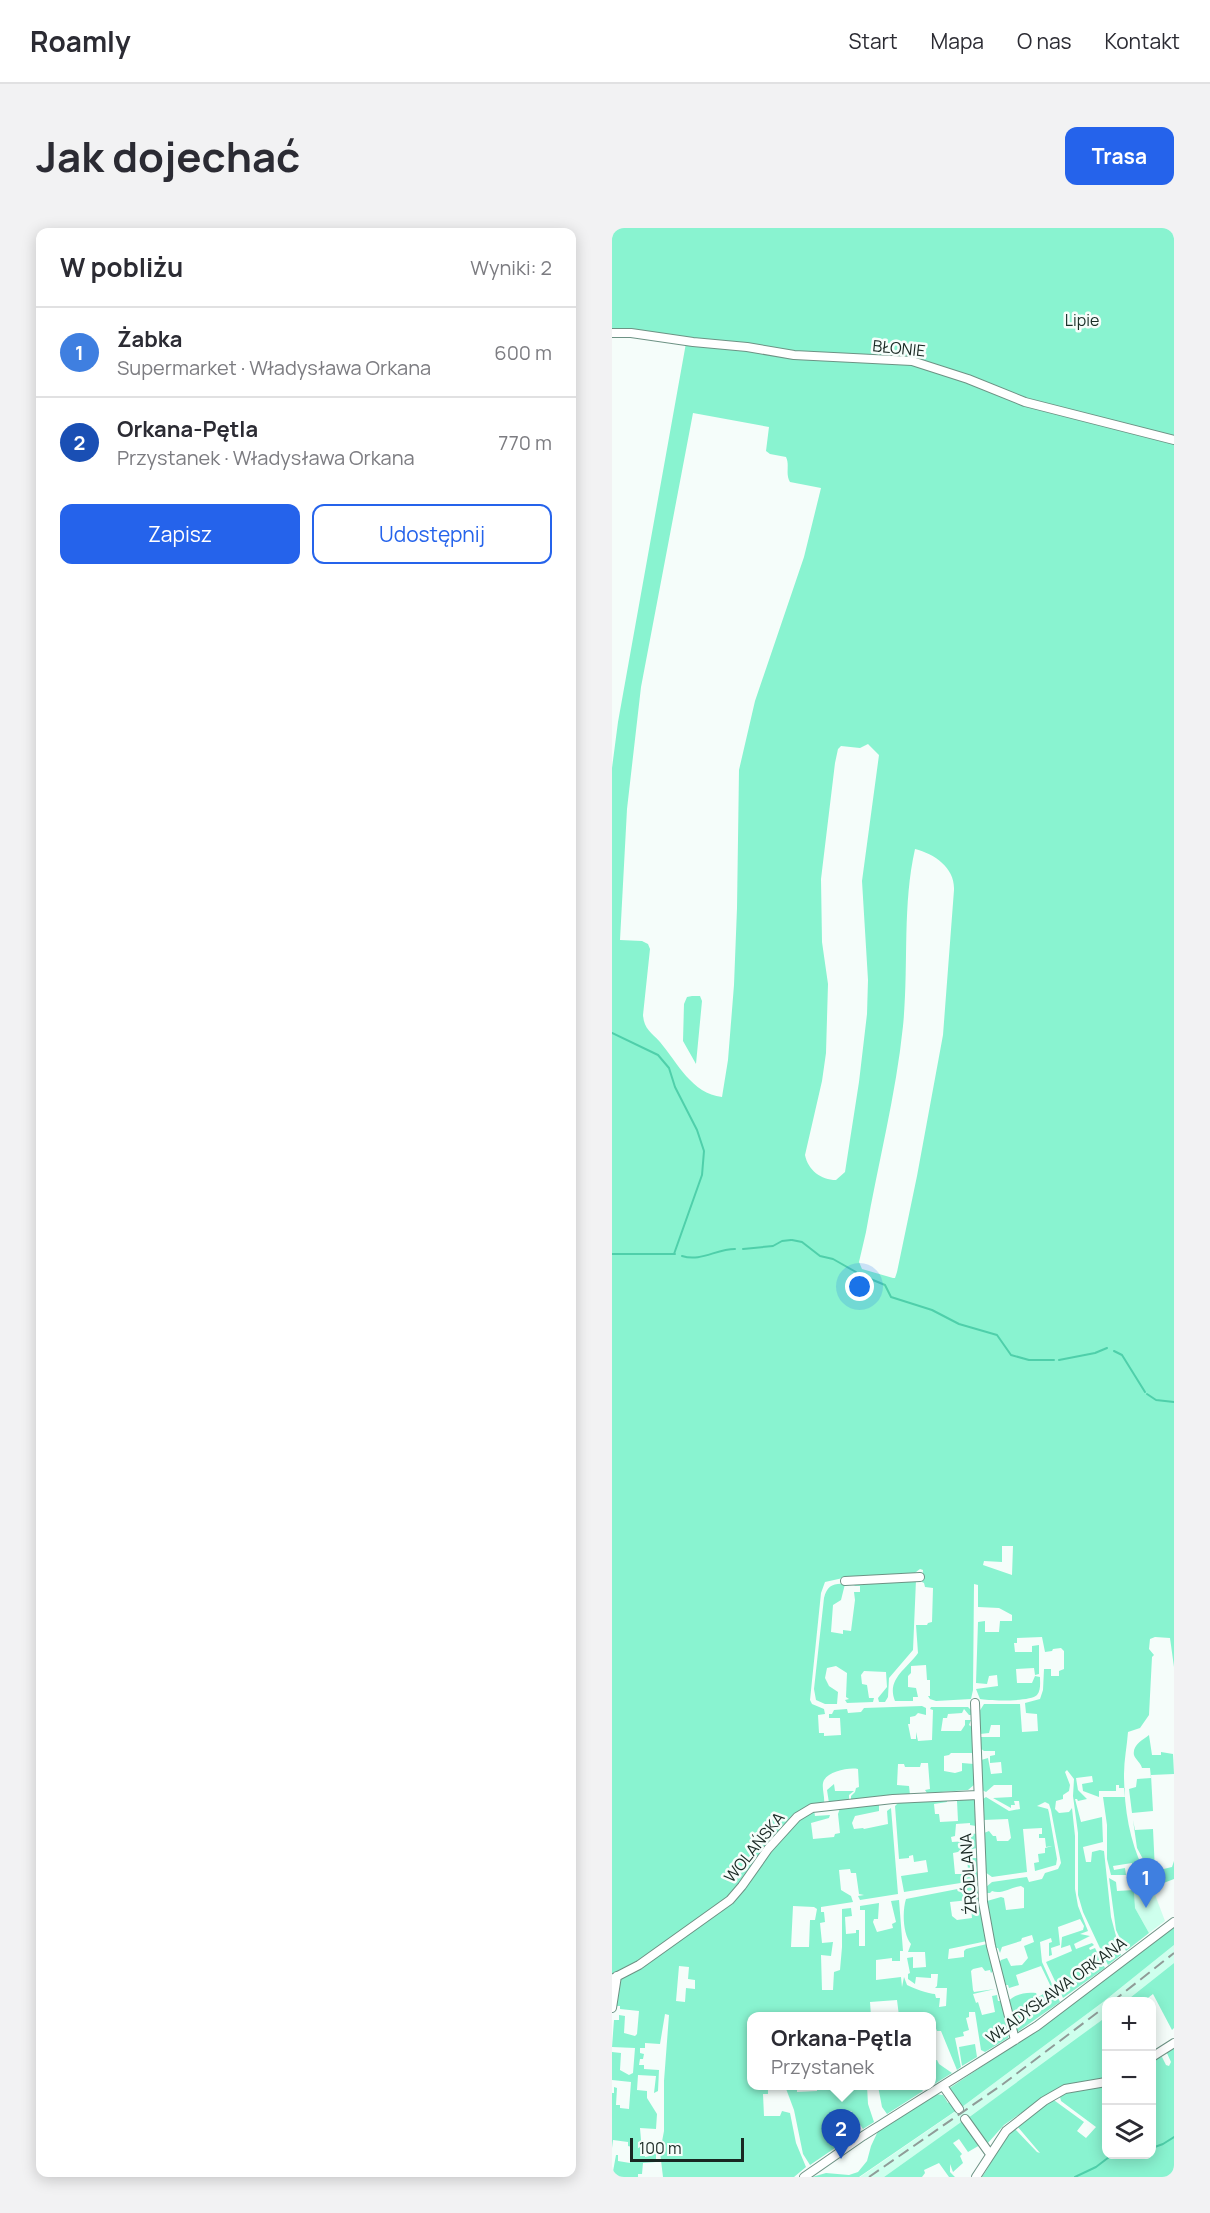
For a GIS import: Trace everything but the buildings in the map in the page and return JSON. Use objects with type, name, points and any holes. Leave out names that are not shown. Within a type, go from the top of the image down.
[{"type":"street","name":"BŁONIE","points":[[612,333],[631,333],[747,347],[794,355],[912,361],[948,372],[1025,402],[1174,440]]},
{"type":"street","points":[[845,1581],[920,1576]]},
{"type":"street","name":"ŹRÓDLANA","points":[[975,1703],[984,1910],[1015,2040]]},
{"type":"street","name":"WOLAŃSKA","points":[[614,1978],[639,1965],[729,1899],[742,1886],[768,1849],[803,1813],[820,1807],[893,1799],[978,1795]]},
{"type":"street","name":"WŁADYSŁAWA ORKANA","points":[[804,2177],[864,2135],[1056,2012],[1174,1922]]},
{"type":"street","points":[[612,2008],[614,1978]]},
{"type":"street","points":[[1156,2054],[1174,2043]]},
{"type":"street","points":[[976,2177],[1006,2131],[1052,2095],[1073,2086],[1102,2083]]},
{"type":"street","points":[[943,2086],[959,2109]]},
{"type":"street","points":[[965,2119],[990,2154]]},
{"type":"shaded area","points":[[1151,1884],[1165,1921],[1149,1933],[1135,1908],[1134,1886]]},
{"type":"shaded area","points":[[1174,1945],[1174,1963],[1131,1997],[1109,1997]]},
{"type":"shaded area","points":[[1102,2003],[1102,2020],[1040,2067],[884,2177],[860,2177],[962,2107]]},
{"type":"green space","name":"Lipie","points":[[612,228],[1174,228],[1174,438],[1024,400],[938,367],[612,331]]},
{"type":"green space","points":[[686,343],[911,363],[1174,442],[1174,1667],[1170,1638],[1150,1639],[1149,1649],[1154,1655],[1152,1657],[1149,1715],[1140,1728],[1128,1732],[1124,1788],[1116,1785],[1116,1791],[1099,1791],[1099,1797],[1083,1791],[1082,1784],[1093,1782],[1092,1776],[1076,1778],[1078,1790],[1087,1799],[1078,1801],[1075,1799],[1081,1822],[1102,1817],[1103,1842],[1083,1847],[1086,1862],[1091,1862],[1092,1852],[1104,1851],[1111,1917],[1121,1955],[1108,1965],[1083,1912],[1078,1895],[1078,1833],[1073,1796],[1074,1779],[1067,1770],[1065,1772],[1070,1785],[1069,1791],[1063,1795],[1063,1799],[1056,1801],[1055,1809],[1059,1813],[1069,1812],[1072,1808],[1075,1836],[1075,1889],[1078,1906],[1088,1931],[1080,1934],[1090,1936],[1074,1944],[1076,1949],[1092,1943],[1094,1945],[1089,1948],[1090,1950],[1095,1948],[1105,1968],[1063,1998],[1046,1962],[1072,1951],[1070,1945],[1061,1948],[1062,1937],[1083,1930],[1084,1926],[1080,1919],[1058,1927],[1060,1945],[1051,1948],[1052,1955],[1049,1956],[1051,1938],[1040,1942],[1042,1962],[1060,2002],[1016,2033],[1008,2001],[1024,1993],[1036,1993],[1038,1997],[1052,1989],[1041,1966],[1016,1975],[1019,1985],[1009,1988],[1008,1985],[1004,1985],[999,1963],[1001,1960],[1007,1958],[1011,1966],[1022,1965],[1028,1958],[1024,1946],[1034,1942],[1032,1935],[1002,1947],[1000,1953],[998,1948],[995,1948],[987,1901],[1001,1897],[1004,1898],[1006,1910],[1024,1908],[1024,1888],[1021,1886],[986,1893],[986,1887],[992,1882],[1027,1877],[1029,1882],[1042,1879],[1045,1873],[1058,1869],[1061,1863],[1051,1810],[1049,1804],[1045,1802],[1037,1806],[1048,1809],[1057,1859],[1056,1865],[1035,1871],[1034,1863],[1039,1862],[1038,1854],[1045,1853],[1045,1848],[1052,1846],[1046,1847],[1045,1838],[1039,1838],[1042,1828],[1023,1829],[1027,1872],[992,1877],[985,1872],[984,1833],[989,1831],[996,1836],[997,1841],[1008,1841],[1011,1838],[1008,1819],[983,1820],[983,1799],[986,1797],[1009,1811],[1020,1809],[1019,1801],[1014,1801],[1015,1805],[1011,1805],[1011,1808],[993,1798],[1012,1797],[1012,1785],[994,1785],[986,1792],[982,1790],[981,1760],[988,1758],[991,1774],[1002,1773],[1001,1762],[990,1763],[990,1756],[995,1755],[995,1751],[984,1751],[980,1748],[980,1737],[1000,1737],[1000,1725],[991,1725],[989,1733],[980,1734],[979,1712],[984,1704],[1020,1704],[1022,1732],[1038,1731],[1037,1714],[1026,1713],[1025,1703],[1040,1699],[1044,1669],[1051,1669],[1051,1676],[1059,1676],[1059,1671],[1064,1669],[1064,1651],[1061,1648],[1045,1652],[1042,1637],[1017,1638],[1017,1643],[1014,1643],[1015,1652],[1032,1652],[1032,1646],[1039,1645],[1039,1674],[1035,1675],[1034,1668],[1016,1669],[1017,1683],[1032,1683],[1035,1676],[1040,1677],[1037,1695],[1018,1700],[980,1699],[976,1689],[998,1686],[997,1675],[989,1676],[987,1684],[976,1683],[978,1622],[985,1621],[985,1632],[999,1632],[1000,1621],[1012,1621],[1012,1615],[999,1608],[978,1607],[978,1585],[974,1584],[971,1699],[936,1701],[930,1699],[928,1696],[930,1696],[930,1680],[927,1680],[926,1665],[911,1666],[911,1673],[908,1676],[908,1687],[916,1688],[918,1697],[913,1697],[913,1701],[895,1701],[893,1686],[895,1680],[918,1653],[916,1625],[927,1625],[932,1622],[933,1588],[925,1587],[922,1582],[923,1570],[920,1569],[912,1575],[843,1578],[825,1582],[821,1593],[810,1700],[812,1704],[824,1709],[825,1714],[818,1715],[819,1733],[824,1733],[824,1736],[841,1735],[840,1718],[829,1718],[829,1714],[832,1714],[834,1710],[847,1709],[848,1713],[861,1712],[864,1708],[922,1706],[926,1708],[926,1715],[918,1713],[910,1717],[910,1724],[908,1724],[911,1739],[916,1739],[916,1732],[918,1741],[932,1740],[933,1710],[930,1709],[931,1707],[968,1707],[971,1715],[964,1709],[962,1713],[948,1714],[947,1718],[943,1718],[941,1731],[961,1731],[965,1720],[971,1720],[969,1725],[972,1727],[974,1753],[951,1753],[944,1756],[944,1771],[955,1773],[962,1771],[962,1763],[974,1764],[975,1784],[968,1790],[927,1793],[925,1790],[930,1789],[928,1763],[921,1763],[920,1767],[905,1767],[904,1764],[898,1764],[897,1785],[909,1786],[910,1795],[851,1802],[851,1796],[859,1787],[858,1769],[832,1773],[823,1783],[824,1804],[812,1806],[727,1899],[649,1955],[612,1977],[612,768],[618,722]],"holes":[[[693,413],[769,427],[766,451],[786,457],[790,482],[821,488],[804,557],[755,701],[739,770],[734,985],[728,1060],[722,1097],[711,1095],[694,1084],[646,1027],[643,1015],[650,949],[648,944],[642,941],[620,940],[627,809],[641,687]],[[868,744],[879,755],[862,881],[868,980],[867,1014],[845,1172],[836,1180],[830,1180],[812,1170],[805,1155],[826,1053],[828,984],[822,942],[821,879],[838,749],[841,746],[860,748]],[[915,849],[930,854],[947,869],[951,875],[954,890],[943,1035],[917,1176],[897,1272],[893,1278],[862,1269],[859,1262],[900,1052],[905,1004],[907,915]],[[1002,1546],[1013,1546],[1012,1575],[983,1565],[984,1561],[1002,1562]]]},
{"type":"green space","points":[[700,996],[702,1001],[696,1064],[683,1041],[684,1004],[687,997]]},
{"type":"green space","points":[[916,1580],[913,1650],[889,1678],[888,1697],[885,1702],[879,1702],[878,1698],[887,1687],[886,1672],[864,1671],[861,1675],[862,1684],[867,1685],[869,1698],[874,1698],[873,1702],[847,1703],[845,1700],[849,1699],[846,1697],[847,1673],[836,1666],[827,1668],[825,1678],[829,1686],[838,1692],[837,1704],[825,1704],[816,1700],[814,1689],[824,1598],[829,1588],[837,1584],[845,1584],[841,1600],[833,1605],[831,1632],[843,1634],[843,1630],[851,1631],[854,1592],[860,1592],[860,1586],[853,1586],[863,1582]]},
{"type":"green space","points":[[1149,1735],[1152,1755],[1161,1755],[1161,1752],[1173,1754],[1174,1774],[1151,1775],[1153,1811],[1132,1813],[1129,1789],[1136,1787],[1137,1779],[1151,1778],[1150,1768],[1142,1768],[1134,1751],[1138,1743]]},
{"type":"green space","points":[[834,1784],[835,1791],[854,1791],[849,1795],[849,1802],[829,1803],[827,1790]]},
{"type":"green space","points":[[960,1797],[974,1800],[976,1826],[970,1823],[956,1824],[955,1836],[951,1837],[952,1842],[968,1841],[968,1833],[977,1834],[977,1848],[953,1853],[955,1874],[964,1874],[968,1870],[967,1858],[978,1858],[977,1879],[904,1892],[901,1876],[928,1872],[926,1860],[914,1862],[913,1855],[899,1859],[895,1806],[898,1803],[947,1798],[947,1802],[934,1804],[935,1814],[939,1814],[940,1822],[958,1821],[957,1801],[960,1801]]},
{"type":"green space","points":[[1103,1797],[1125,1797],[1131,1834],[1143,1868],[1137,1871],[1134,1886],[1132,1863],[1113,1866],[1114,1870],[1125,1868],[1126,1875],[1111,1875],[1107,1859],[1107,1825]]},
{"type":"green space","points":[[879,1804],[879,1811],[855,1816],[852,1823],[854,1829],[864,1829],[888,1824],[887,1811],[891,1808],[898,1894],[860,1900],[858,1896],[864,1895],[859,1894],[856,1873],[851,1873],[850,1869],[839,1870],[841,1890],[851,1896],[853,1902],[821,1907],[825,1922],[820,1923],[822,1943],[833,1942],[831,1956],[821,1955],[822,1990],[833,1990],[834,1972],[840,1970],[842,1909],[851,1908],[852,1916],[845,1917],[846,1934],[856,1933],[856,1930],[859,1930],[859,1946],[865,1946],[865,1910],[860,1910],[860,1906],[879,1903],[878,1919],[874,1919],[873,1922],[877,1932],[893,1928],[892,1924],[896,1922],[891,1901],[899,1900],[903,1951],[900,1951],[900,1961],[892,1961],[892,1958],[876,1960],[876,1980],[901,1977],[902,1987],[904,1977],[907,1985],[935,1994],[936,1998],[940,1998],[939,2007],[946,2006],[947,1988],[935,1988],[938,1974],[931,1974],[931,1978],[916,1977],[915,1984],[908,1979],[910,1973],[907,1958],[913,1957],[913,1968],[926,1967],[925,1952],[908,1952],[911,1944],[905,1929],[906,1899],[973,1886],[978,1888],[979,1899],[950,1902],[952,1916],[957,1920],[972,1918],[971,1908],[981,1907],[987,1941],[949,1949],[948,1959],[964,1957],[966,1949],[987,1944],[994,1970],[991,1973],[990,1970],[985,1971],[982,1967],[973,1969],[971,1971],[973,1990],[974,1992],[995,1989],[973,1994],[982,2015],[995,2012],[992,1996],[997,1995],[998,2001],[1001,2001],[1008,2038],[985,2052],[981,2050],[975,2012],[969,2012],[969,2017],[966,2018],[969,2030],[963,2032],[964,2036],[955,2038],[961,2067],[957,2070],[941,2031],[936,2028],[936,2012],[898,2012],[897,2000],[870,2002],[871,2012],[747,2012],[747,2090],[768,2090],[768,2094],[763,2094],[764,2116],[780,2116],[782,2111],[790,2113],[796,2143],[806,2167],[794,2177],[663,2177],[660,2152],[664,2131],[664,2081],[669,2015],[665,2014],[660,2044],[645,2043],[645,2048],[640,2048],[640,2053],[644,2054],[639,2065],[644,2065],[644,2069],[659,2070],[658,2091],[654,2093],[656,2076],[638,2075],[637,2090],[647,2091],[647,2098],[657,2114],[656,2129],[640,2128],[642,2152],[645,2152],[645,2157],[650,2156],[654,2151],[653,2143],[656,2144],[656,2162],[643,2163],[642,2174],[638,2174],[638,2177],[612,2177],[616,2155],[618,2155],[618,2161],[630,2163],[632,2147],[628,2146],[628,2142],[613,2140],[612,2148],[612,2093],[614,2093],[614,2087],[617,2088],[616,2105],[629,2109],[631,2082],[612,2080],[612,2052],[621,2053],[620,2070],[629,2075],[633,2073],[635,2048],[612,2047],[614,2020],[619,2020],[619,2015],[625,2016],[624,2033],[635,2036],[639,2011],[620,2009],[620,2006],[616,2006],[620,1979],[643,1967],[719,1909],[794,1823],[814,1810],[815,1816],[830,1815],[829,1818],[811,1823],[813,1839],[834,1837],[835,1834],[840,1833],[838,1814],[840,1808]],"holes":[[[793,1906],[817,1909],[815,1920],[810,1920],[809,1947],[791,1947]],[[679,1966],[689,1967],[688,1979],[695,1980],[695,1989],[686,1988],[685,2002],[676,2001]]]},
{"type":"green space","points":[[1133,1820],[1135,1830],[1153,1829],[1155,1871],[1172,1867],[1174,1861],[1174,1879],[1161,1884],[1156,1883],[1137,1848]]},
{"type":"green space","points":[[1109,1878],[1116,1882],[1117,1891],[1134,1890],[1135,1908],[1149,1933],[1126,1951],[1116,1930]]},
{"type":"green space","points":[[1174,1927],[1174,1945],[1109,1997],[1102,1997],[1102,2003],[962,2107],[948,2089],[1034,2032]]},
{"type":"green space","points":[[1174,1963],[1174,2028],[1172,2030],[1153,1994],[1149,1997],[1131,1997]]},
{"type":"green space","points":[[1102,2020],[1102,2080],[1080,2082],[1024,2114],[1021,2113],[1004,2125],[987,2144],[968,2118]]},
{"type":"green space","points":[[975,2044],[977,2057],[962,2066],[959,2047]]},
{"type":"green space","points":[[1174,2046],[1174,2177],[982,2177],[1000,2146],[1015,2129],[1040,2153],[1017,2126],[1051,2098],[1084,2122],[1077,2131],[1086,2138],[1096,2127],[1061,2101],[1059,2093],[1102,2085],[1102,2159],[1156,2159],[1156,2058],[1162,2057],[1169,2066],[1171,2062],[1166,2051]]},
{"type":"green space","points":[[936,2060],[952,2073],[936,2083]]},
{"type":"green space","points":[[786,2090],[797,2090],[797,2092],[867,2090],[868,2104],[874,2122],[863,2129],[851,2111],[846,2114],[853,2124],[847,2126],[860,2131],[810,2165],[803,2154],[794,2110]]},
{"type":"green space","points":[[879,2090],[923,2091],[887,2114],[882,2107]]},
{"type":"green space","points":[[936,2094],[943,2095],[948,2103],[950,2102],[957,2110],[859,2177],[812,2177],[826,2173],[849,2175],[858,2172],[867,2161],[878,2131]]},
{"type":"green space","points":[[964,2120],[980,2145],[968,2152],[959,2139],[953,2143],[962,2154],[960,2156],[963,2163],[953,2172],[950,2164],[950,2172],[955,2177],[949,2177],[939,2163],[924,2170],[922,2177],[884,2177]]},
{"type":"waterway","points":[[612,1033],[658,1055],[669,1068],[675,1087],[697,1130],[704,1151],[702,1175],[674,1254]]},
{"type":"waterway","points":[[743,1249],[773,1246],[782,1241],[791,1240]]},
{"type":"waterway","points":[[792,1240],[802,1242],[820,1256],[833,1259],[856,1272]]},
{"type":"waterway","points":[[682,1256],[696,1257],[735,1249]]},
{"type":"waterway","points":[[612,1254],[675,1254]]},
{"type":"waterway","points":[[861,1275],[885,1285],[891,1297],[932,1310],[959,1324],[997,1335],[1011,1355],[1029,1360],[1054,1360]]},
{"type":"waterway","points":[[1059,1360],[1095,1353],[1107,1348]]},
{"type":"waterway","points":[[1114,1351],[1122,1355],[1145,1392]]},
{"type":"waterway","points":[[1147,1394],[1156,1400],[1174,1402]]},
{"type":"waterway","points":[[1156,2147],[1174,2137]]},
{"type":"waterway","points":[[1075,2177],[1106,2159]]},
{"type":"railway","points":[[1118,1997],[1174,1953]]},
{"type":"railway","points":[[869,2177],[1003,2084],[1102,2009]]},
{"type":"place","name":"Żabka","points":[[1146,1908]]},
{"type":"place","name":"Orkana-Pętla","points":[[841,2159]]}]
